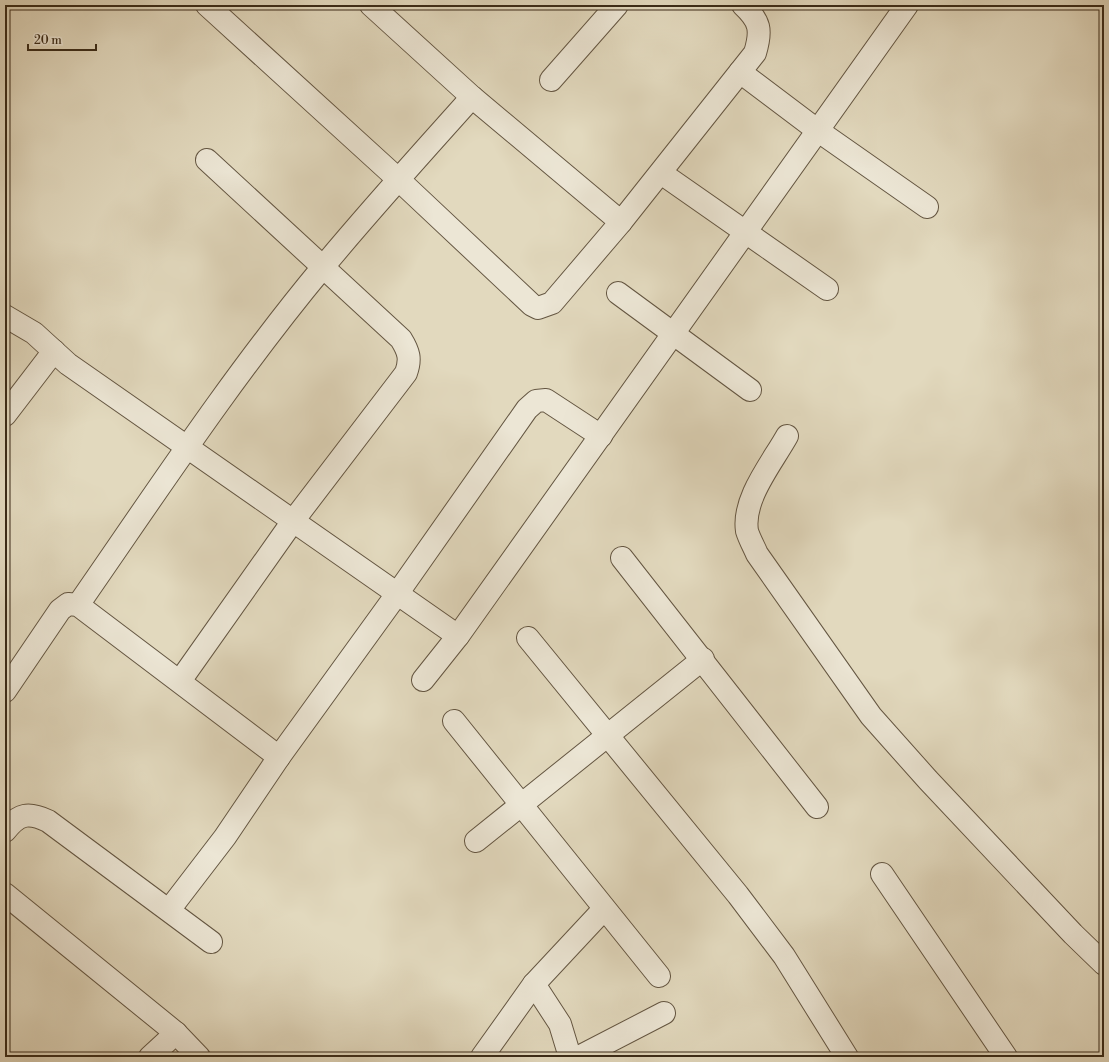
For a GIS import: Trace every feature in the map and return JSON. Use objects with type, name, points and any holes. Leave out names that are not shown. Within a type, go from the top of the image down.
[{"type":"street","points":[[207,5],[399,180],[532,305],[538,308],[552,303],[621,222],[755,53],[760,38],[755,16],[743,5]]},
{"type":"street","points":[[370,5],[472,97],[621,222]]},
{"type":"street","points":[[550,80],[616,5]]},
{"type":"street","points":[[423,680],[458,636],[907,5]]},
{"type":"street","points":[[740,72],[817,130],[927,207]]},
{"type":"street","points":[[78,605],[187,446],[268,337],[323,267],[472,97]]},
{"type":"street","points":[[180,681],[293,521],[406,374],[410,362],[408,350],[401,339],[207,160]]},
{"type":"street","points":[[661,173],[827,289]]},
{"type":"street","points":[[618,293],[750,390]]},
{"type":"street","points":[[5,316],[34,333],[68,364],[458,636]]},
{"type":"street","points":[[5,415],[54,351]]},
{"type":"street","points":[[169,910],[226,837],[279,758],[398,594],[527,409],[536,401],[546,400],[601,436]]},
{"type":"street","points":[[787,436],[753,494],[747,515],[748,532],[757,554],[871,716],[928,780],[1068,929],[1104,964]]},
{"type":"street","points":[[622,558],[703,659],[817,807]]},
{"type":"street","points":[[5,691],[60,610],[68,604],[78,605],[180,681],[279,758]]},
{"type":"street","points":[[528,638],[738,895],[784,956],[847,1057]]},
{"type":"street","points":[[476,841],[703,659]]},
{"type":"street","points":[[454,721],[659,976]]},
{"type":"street","points":[[5,831],[11,823],[22,816],[35,814],[48,821],[211,942]]},
{"type":"street","points":[[882,874],[1006,1057]]},
{"type":"street","points":[[5,894],[176,1033],[199,1057]]},
{"type":"street","points":[[482,1057],[534,984],[604,909]]},
{"type":"street","points":[[534,984],[560,1024],[570,1057]]},
{"type":"street","points":[[579,1057],[664,1013]]},
{"type":"street","points":[[150,1057],[176,1033]]}]
